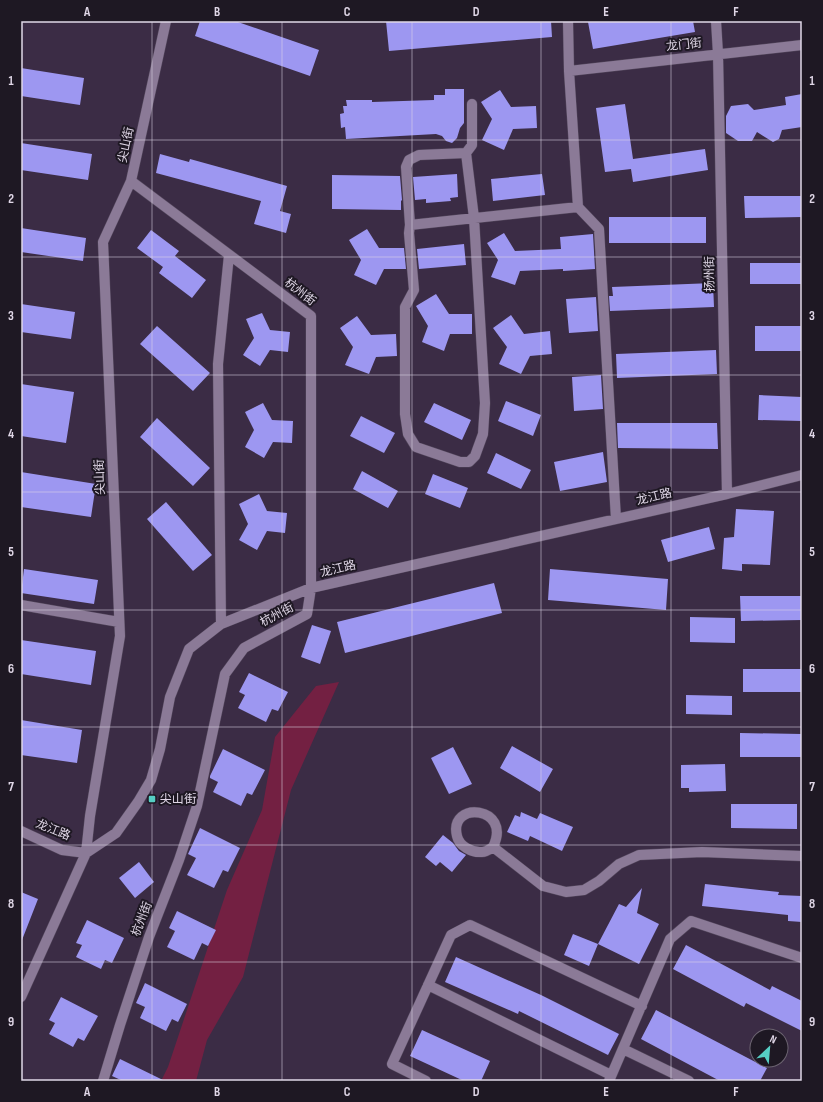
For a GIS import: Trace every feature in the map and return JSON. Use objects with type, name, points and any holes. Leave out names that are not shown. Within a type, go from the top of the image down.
[{"type":"street","name":"尖山街","points":[[21,997],[86,854],[90,816],[120,636],[103,242],[131,181],[166,21]]},
{"type":"street","points":[[568,21],[569,71],[578,207],[599,229],[616,519]]},
{"type":"street","name":"扬州街","points":[[716,21],[718,54],[727,494]]},
{"type":"street","name":"龙门街","points":[[569,71],[802,45]]},
{"type":"street","points":[[466,153],[419,155],[409,160],[406,167],[410,225],[409,233],[414,290],[405,308],[405,414],[408,434],[416,447],[460,462],[469,462],[475,456],[484,434],[485,403],[474,218],[466,153],[472,145],[472,104]]},
{"type":"street","name":"杭州街","points":[[103,1081],[149,937],[179,860],[196,806],[226,674],[244,648],[307,614],[311,588],[311,316],[131,181]]},
{"type":"street","points":[[410,225],[578,207]]},
{"type":"street","points":[[222,624],[218,364],[230,255]]},
{"type":"street","name":"龙江路","points":[[21,831],[62,850],[86,854],[116,833],[138,802],[151,780],[160,749],[170,697],[189,649],[222,624],[311,588],[802,476]]},
{"type":"street","points":[[21,605],[119,622]]},
{"type":"street","points":[[477,812],[486,814],[493,820],[497,833],[493,847],[482,852],[472,850],[458,841],[456,835],[460,819],[466,814],[477,812]]},
{"type":"street","points":[[493,847],[543,886],[566,892],[584,890],[599,881],[619,864],[640,855],[702,852],[802,856]]},
{"type":"street","points":[[428,985],[610,1078],[670,939],[691,921],[802,958]]},
{"type":"street","points":[[426,1081],[392,1064],[451,935],[470,925],[642,1006]]},
{"type":"street","points":[[623,1049],[688,1081]]},
{"type":"shaded area","points":[[339,682],[291,790],[243,977],[207,1040],[196,1081],[161,1081],[168,1067],[227,890],[262,810],[275,737],[316,686]]},
{"type":"building","points":[[200,21],[235,21],[319,50],[310,76],[195,36]]},
{"type":"building","points":[[386,21],[551,21],[552,37],[389,51]]},
{"type":"building","points":[[693,21],[695,32],[593,49],[588,22]]},
{"type":"building","points":[[21,68],[84,78],[80,105],[21,96]]},
{"type":"building","points":[[445,89],[464,89],[464,123],[460,128],[457,138],[452,143],[436,134],[346,139],[345,127],[341,128],[340,114],[344,113],[343,106],[347,106],[346,100],[372,100],[372,102],[434,100],[434,95],[445,95]]},
{"type":"building","points":[[500,90],[511,107],[536,106],[537,128],[513,129],[504,150],[482,140],[492,119],[481,102]]},
{"type":"building","points":[[802,94],[802,127],[782,130],[779,139],[773,142],[757,132],[752,141],[738,141],[726,133],[726,116],[731,106],[748,104],[754,110],[786,105],[785,97]]},
{"type":"building","points":[[625,104],[633,159],[705,149],[708,170],[633,182],[631,169],[605,172],[596,108]]},
{"type":"building","points":[[21,143],[92,154],[88,180],[21,170]]},
{"type":"building","points":[[160,154],[189,162],[190,159],[287,186],[280,211],[291,214],[286,233],[254,224],[261,201],[156,173]]},
{"type":"building","points":[[457,174],[458,197],[450,198],[451,201],[426,203],[426,199],[415,200],[413,177]]},
{"type":"building","points":[[542,174],[545,195],[493,201],[491,179]]},
{"type":"building","points":[[332,175],[400,176],[402,200],[401,210],[332,209]]},
{"type":"building","points":[[744,196],[802,196],[802,217],[745,218]]},
{"type":"building","points":[[609,217],[706,217],[706,243],[609,243]]},
{"type":"building","points":[[21,228],[86,238],[83,261],[21,252]]},
{"type":"building","points":[[367,229],[379,248],[404,248],[406,269],[384,269],[376,285],[354,275],[361,260],[349,240]]},
{"type":"building","points":[[151,230],[179,251],[175,256],[206,280],[192,298],[159,273],[163,267],[137,248]]},
{"type":"building","points":[[504,233],[515,251],[561,249],[560,237],[593,234],[595,269],[520,271],[515,285],[491,277],[498,260],[487,243]]},
{"type":"building","points":[[464,244],[466,265],[419,269],[417,249]]},
{"type":"building","points":[[750,263],[802,263],[802,284],[750,284]]},
{"type":"building","points":[[713,283],[714,307],[610,311],[609,296],[613,296],[612,287]]},
{"type":"building","points":[[436,294],[449,314],[472,314],[472,334],[450,334],[444,351],[422,342],[428,326],[416,306]]},
{"type":"building","points":[[596,297],[598,331],[569,333],[566,299]]},
{"type":"building","points":[[21,304],[75,312],[71,339],[21,332]]},
{"type":"building","points":[[262,313],[270,330],[290,332],[288,352],[270,350],[260,366],[243,355],[254,338],[246,319]]},
{"type":"building","points":[[511,315],[524,334],[550,331],[552,354],[530,356],[521,374],[499,364],[507,347],[493,328]]},
{"type":"building","points":[[357,316],[371,335],[396,334],[397,356],[376,357],[369,374],[345,365],[353,347],[340,328]]},
{"type":"building","points":[[157,326],[210,373],[193,391],[140,344]]},
{"type":"building","points":[[755,326],[802,326],[802,351],[755,351]]},
{"type":"building","points":[[716,350],[717,374],[617,378],[616,354]]},
{"type":"building","points":[[601,375],[603,409],[574,411],[572,377]]},
{"type":"building","points":[[21,384],[74,392],[66,443],[21,436]]},
{"type":"building","points":[[759,395],[802,397],[802,421],[758,420]]},
{"type":"building","points":[[506,401],[541,415],[533,436],[498,421]]},
{"type":"building","points":[[263,403],[272,420],[293,421],[292,443],[273,442],[264,458],[245,447],[254,430],[245,412]]},
{"type":"building","points":[[434,403],[471,420],[462,440],[424,422]]},
{"type":"building","points":[[361,416],[395,433],[384,453],[350,436]]},
{"type":"building","points":[[157,418],[210,468],[193,486],[140,437]]},
{"type":"building","points":[[617,423],[717,423],[718,449],[618,448]]},
{"type":"building","points":[[603,452],[607,482],[560,491],[554,462]]},
{"type":"building","points":[[496,453],[531,470],[521,489],[487,473]]},
{"type":"building","points":[[362,471],[398,491],[388,508],[353,489]]},
{"type":"building","points":[[21,472],[96,484],[91,517],[21,507]]},
{"type":"building","points":[[433,474],[468,488],[460,508],[425,494]]},
{"type":"building","points":[[259,494],[267,511],[287,513],[285,533],[267,531],[257,550],[239,540],[248,524],[239,504]]},
{"type":"building","points":[[166,502],[212,555],[193,571],[147,519]]},
{"type":"building","points":[[736,509],[774,511],[770,565],[742,564],[742,571],[722,569],[724,538],[734,537]]},
{"type":"building","points":[[709,527],[715,549],[668,562],[661,540]]},
{"type":"building","points":[[24,569],[98,580],[94,604],[21,593]]},
{"type":"building","points":[[550,569],[668,579],[666,610],[548,600]]},
{"type":"building","points":[[494,583],[502,613],[345,653],[337,622]]},
{"type":"building","points":[[740,596],[802,596],[802,620],[741,621]]},
{"type":"building","points":[[690,617],[735,618],[735,643],[690,642]]},
{"type":"building","points":[[312,625],[331,631],[320,664],[301,657]]},
{"type":"building","points":[[21,640],[96,651],[91,685],[21,674]]},
{"type":"building","points":[[743,669],[802,669],[802,692],[743,692]]},
{"type":"building","points":[[249,673],[288,692],[278,711],[272,709],[266,722],[238,708],[245,695],[239,692]]},
{"type":"building","points":[[686,695],[732,696],[732,715],[686,714]]},
{"type":"building","points":[[21,720],[82,730],[77,763],[21,755]]},
{"type":"building","points":[[740,733],[801,734],[801,757],[740,757]]},
{"type":"building","points":[[512,746],[553,769],[540,792],[500,768]]},
{"type":"building","points":[[453,747],[472,784],[449,794],[431,758]]},
{"type":"building","points":[[223,749],[265,770],[252,795],[247,793],[241,806],[213,792],[218,782],[210,778],[210,776]]},
{"type":"building","points":[[725,764],[726,791],[689,792],[689,788],[681,788],[681,765]]},
{"type":"building","points":[[731,804],[797,804],[797,829],[731,828]]},
{"type":"building","points":[[521,812],[537,819],[540,813],[573,827],[562,851],[530,836],[528,841],[507,832],[515,815],[520,817]]},
{"type":"building","points":[[200,828],[240,848],[228,872],[223,870],[214,888],[187,875],[196,858],[188,854]]},
{"type":"building","points":[[443,835],[453,843],[459,851],[466,855],[452,872],[440,862],[436,866],[425,857]]},
{"type":"building","points":[[139,862],[154,882],[135,898],[119,878]]},
{"type":"building","points":[[705,884],[779,892],[778,895],[802,896],[802,922],[788,921],[788,915],[702,906]]},
{"type":"building","points":[[642,888],[637,913],[659,924],[639,964],[598,944],[619,904],[626,907]]},
{"type":"building","points":[[21,892],[38,899],[22,940],[21,939]]},
{"type":"building","points":[[177,911],[216,930],[208,946],[202,943],[194,960],[167,947],[175,931],[169,928]]},
{"type":"building","points":[[87,920],[124,938],[112,963],[105,960],[101,969],[76,957],[82,945],[76,943]]},
{"type":"building","points":[[573,934],[598,944],[589,966],[564,955]]},
{"type":"building","points":[[686,945],[770,990],[772,986],[802,1001],[802,1031],[746,1003],[744,1007],[673,969]]},
{"type":"building","points":[[456,957],[541,995],[619,1034],[608,1055],[519,1011],[518,1014],[445,982]]},
{"type":"building","points":[[145,983],[187,1004],[178,1022],[172,1019],[166,1031],[140,1018],[145,1007],[136,1003]]},
{"type":"building","points":[[61,997],[98,1016],[84,1041],[78,1038],[73,1047],[49,1034],[55,1023],[49,1020]]},
{"type":"building","points":[[656,1010],[749,1059],[749,1068],[767,1068],[760,1081],[720,1081],[641,1039]]},
{"type":"building","points":[[422,1030],[490,1061],[481,1081],[464,1081],[410,1056]]},
{"type":"building","points":[[120,1059],[165,1081],[123,1081],[112,1076]]},
{"type":"place","name":"尖山街","points":[[152,799]]}]
